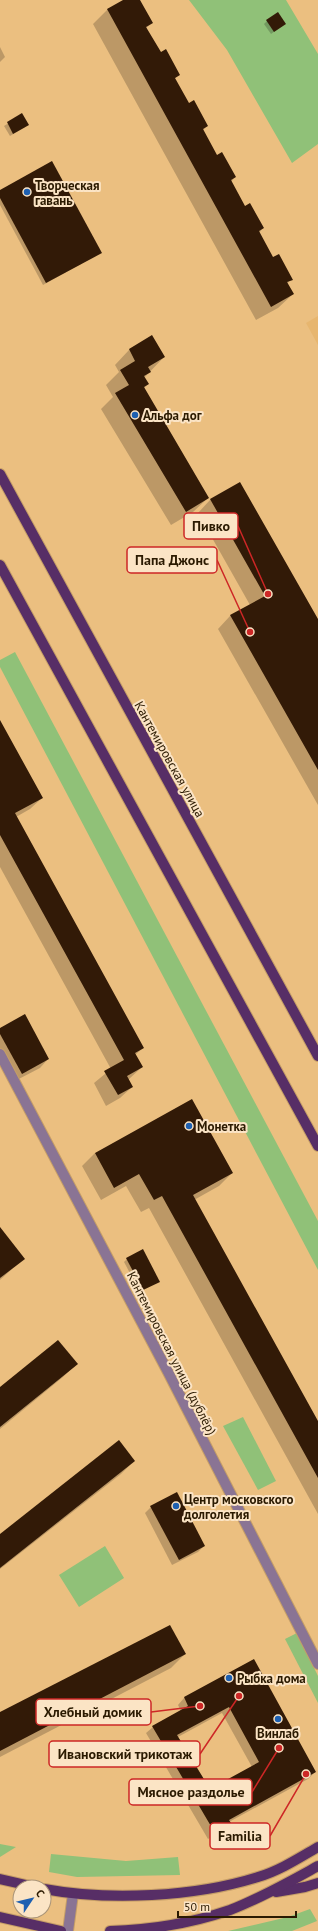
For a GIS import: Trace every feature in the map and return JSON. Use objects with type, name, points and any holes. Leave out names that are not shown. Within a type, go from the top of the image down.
[{"type":"main road","name":"Кантемировская улица","points":[[0,474],[318,1056]]},
{"type":"main road","points":[[0,565],[318,1146]]},
{"type":"main road","points":[[52,1890],[73,1894],[144,1895],[199,1891],[259,1877],[318,1847]]},
{"type":"main road","points":[[110,1931],[127,1930],[194,1920],[230,1910],[266,1894],[318,1866]]},
{"type":"main road","points":[[0,1878],[12,1881]]},
{"type":"main road","points":[[266,1894],[305,1887],[318,1882]]},
{"type":"main road","points":[[0,1917],[61,1931]]},
{"type":"street","name":"Кантемировская улица (дублёр)","points":[[0,1054],[165,1366],[318,1664]]},
{"type":"street","points":[[68,1931],[73,1894]]},
{"type":"shaded area","points":[[318,316],[318,345],[306,323]]},
{"type":"green space","points":[[189,0],[286,0],[318,54],[318,144],[292,163],[227,50]]},
{"type":"green space","points":[[15,652],[318,1221],[318,1270],[0,667],[0,660]]},
{"type":"green space","points":[[243,1417],[276,1481],[258,1490],[223,1426]]},
{"type":"green space","points":[[105,1546],[124,1578],[79,1607],[59,1575]]},
{"type":"green space","points":[[297,1633],[318,1676],[318,1703],[285,1639]]},
{"type":"green space","points":[[0,1844],[16,1847],[0,1857]]},
{"type":"green space","points":[[51,1854],[126,1861],[178,1857],[180,1875],[77,1877],[49,1872]]},
{"type":"green space","points":[[310,1909],[317,1921],[292,1931],[228,1931],[288,1917]]},
{"type":"building","points":[[123,0],[140,0],[153,23],[146,27],[161,52],[166,49],[180,75],[175,78],[189,103],[194,100],[208,126],[203,129],[217,155],[222,152],[236,177],[231,180],[245,206],[250,203],[264,228],[259,231],[273,257],[279,254],[293,280],[287,282],[294,294],[271,307],[107,9]]},
{"type":"building","points":[[278,12],[286,24],[274,32],[266,20]]},
{"type":"building","points":[[22,113],[29,125],[13,134],[7,122]]},
{"type":"building","points":[[52,161],[102,253],[46,283],[0,198],[0,190]]},
{"type":"building","points":[[152,335],[165,357],[148,367],[151,372],[144,376],[149,384],[144,387],[209,498],[186,512],[115,393],[129,385],[120,370],[135,361],[129,349]]},
{"type":"building","points":[[240,482],[318,619],[318,770],[230,615],[265,596],[210,499]]},
{"type":"building","points":[[0,720],[43,798],[15,813],[144,1048],[135,1053],[143,1067],[127,1076],[133,1087],[118,1095],[104,1071],[124,1060],[0,835]]},
{"type":"building","points":[[25,1014],[49,1059],[22,1074],[0,1034],[0,1028]]},
{"type":"building","points":[[192,1099],[233,1173],[193,1195],[318,1421],[318,1478],[162,1196],[154,1200],[139,1174],[114,1188],[95,1153]]},
{"type":"building","points":[[0,1227],[25,1259],[0,1278]]},
{"type":"building","points":[[143,1249],[160,1282],[143,1290],[126,1258]]},
{"type":"building","points":[[58,1340],[78,1364],[0,1427],[0,1387]]},
{"type":"building","points":[[119,1440],[135,1461],[0,1568],[0,1534]]},
{"type":"building","points":[[177,1492],[205,1546],[179,1560],[150,1506]]},
{"type":"building","points":[[170,1625],[186,1654],[0,1751],[0,1712]]},
{"type":"building","points":[[254,1659],[316,1772],[229,1820],[231,1823],[215,1833],[152,1726],[188,1706],[184,1697]],"holes":[[[229,1707],[259,1762],[210,1789],[177,1735]]]},
{"type":"place","name":"Творческая гавань","points":[[27,192]]},
{"type":"place","name":"Альфа дог","points":[[135,415]]},
{"type":"place","name":"Пивко","points":[[268,594]]},
{"type":"place","name":"Папа Джонс","points":[[250,632]]},
{"type":"place","name":"Монетка","points":[[189,1126]]},
{"type":"place","name":"Центр московского долголетия","points":[[176,1506]]},
{"type":"place","name":"Рыбка дома","points":[[229,1678]]},
{"type":"place","name":"Ивановский трикотаж","points":[[239,1696]]},
{"type":"place","name":"Хлебный домик","points":[[200,1706]]},
{"type":"place","name":"Винлаб","points":[[278,1719]]},
{"type":"place","name":"Мясное раздолье","points":[[279,1748]]},
{"type":"place","name":"Familia","points":[[306,1774]]}]
